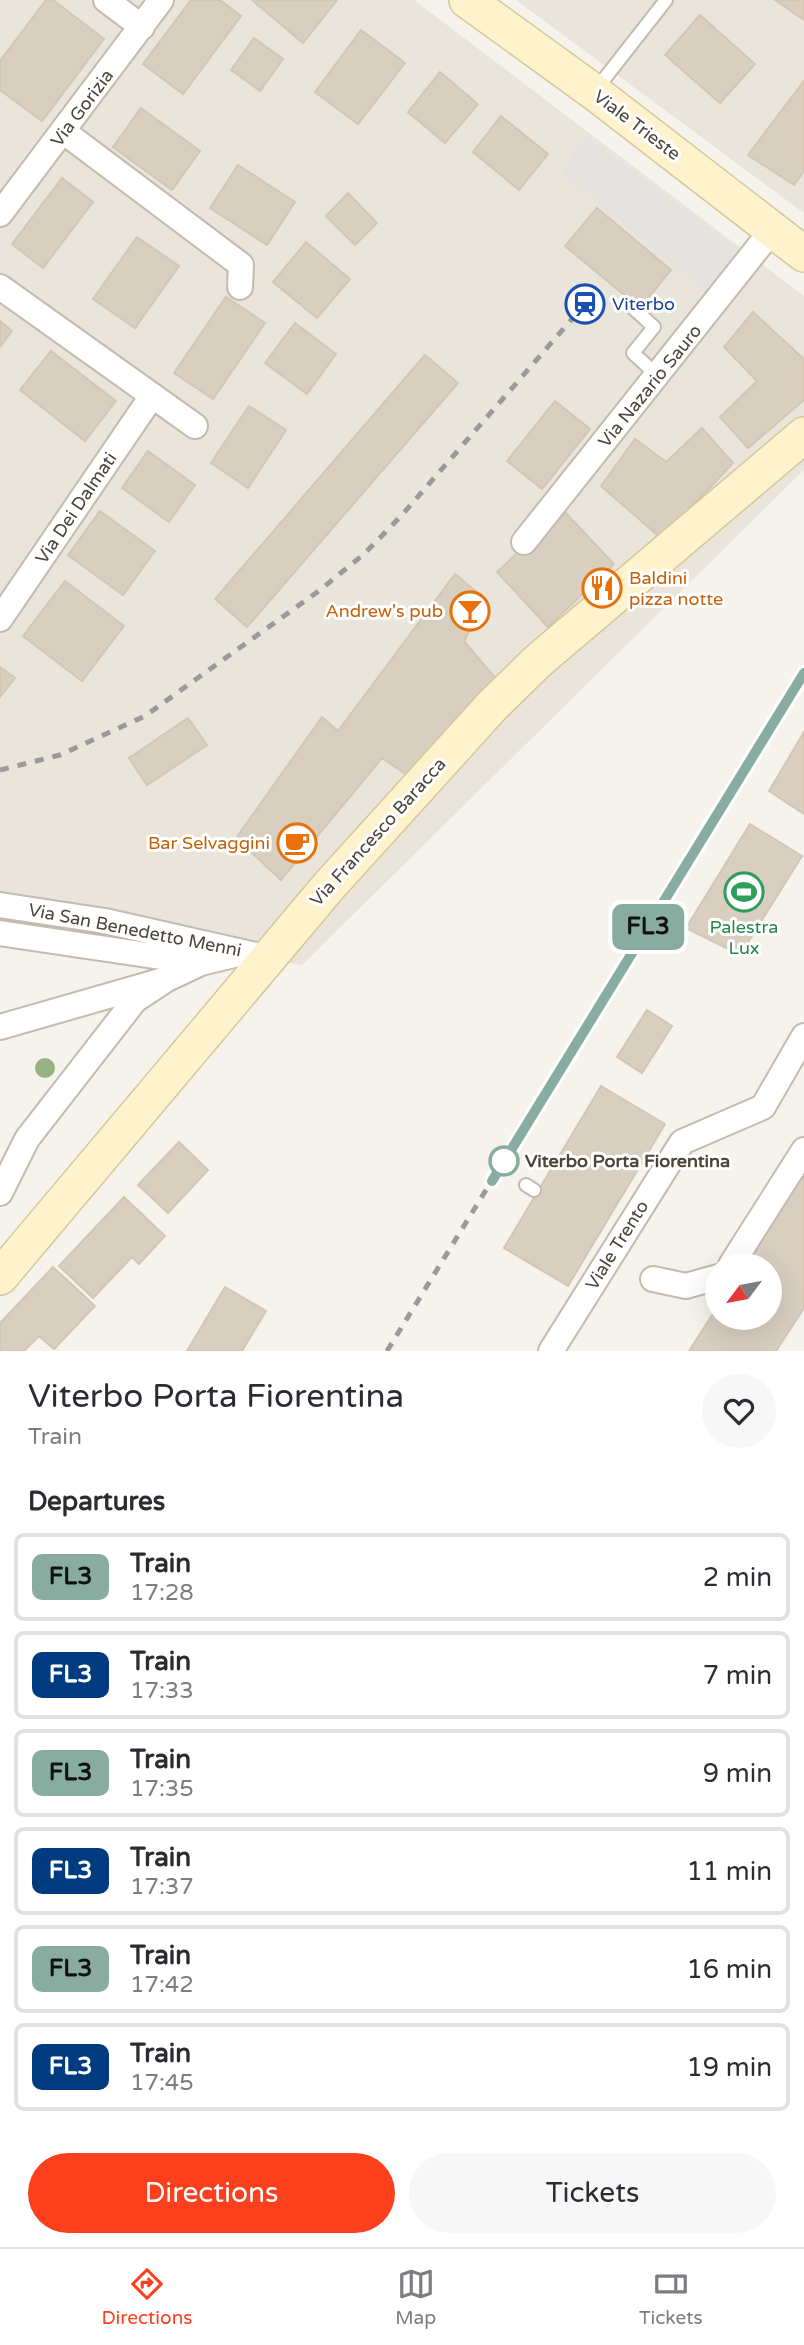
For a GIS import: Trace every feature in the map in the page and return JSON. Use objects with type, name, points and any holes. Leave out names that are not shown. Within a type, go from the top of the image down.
[{"type":"main road","name":"Viale Trieste","points":[[467,0],[594,92],[804,254]]},
{"type":"main road","name":"Via Francesco Baracca","points":[[0,1277],[258,955],[347,866],[492,706],[538,661],[804,435]]},
{"type":"street","points":[[106,0],[142,27]]},
{"type":"street","name":"Via Gorizia","points":[[0,214],[161,0]]},
{"type":"street","points":[[64,132],[241,265],[240,286]]},
{"type":"street","name":"Via Nazario Sauro","points":[[524,542],[658,377],[773,229]]},
{"type":"street","points":[[0,286],[195,426]]},
{"type":"street","name":"Via Dei Dalmati","points":[[0,620],[152,396]]},
{"type":"street","name":"Via San Benedetto Menni","points":[[0,905],[105,921],[258,955]]},
{"type":"street","points":[[0,933],[201,964]]},
{"type":"street","points":[[0,1027],[167,979],[201,964],[258,955]]},
{"type":"street","points":[[0,1193],[27,1139],[135,1000],[167,979]]},
{"type":"street","name":"Viale Trento","points":[[551,1351],[612,1236],[682,1142],[763,1107],[804,1036]]},
{"type":"street","points":[[739,1253],[804,1150]]},
{"type":"street","points":[[653,1279],[686,1286],[705,1281]]},
{"type":"lane","points":[[594,92],[666,0]]},
{"type":"lane","points":[[632,307],[654,327],[633,353],[658,377]]},
{"type":"shaded area","points":[[0,0],[414,0],[804,296],[804,470],[302,965],[0,924]]},
{"type":"shaded area","points":[[516,0],[804,0],[804,213]]},
{"type":"shaded area","points":[[585,136],[744,254],[712,297],[561,172]]},
{"type":"building","points":[[46,0],[53,0],[104,39],[42,121],[0,90],[0,61]]},
{"type":"building","points":[[191,0],[220,0],[241,16],[183,94],[143,64]]},
{"type":"building","points":[[252,0],[337,0],[303,43]]},
{"type":"building","points":[[775,0],[804,0],[804,20]]},
{"type":"building","points":[[700,15],[755,64],[720,103],[665,55]]},
{"type":"building","points":[[361,30],[405,63],[358,124],[315,92]]},
{"type":"building","points":[[254,38],[283,59],[260,91],[231,70]]},
{"type":"building","points":[[440,72],[478,104],[445,143],[408,112]]},
{"type":"building","points":[[804,81],[804,171],[794,185],[748,155]]},
{"type":"building","points":[[141,108],[200,151],[172,190],[113,147]]},
{"type":"building","points":[[501,116],[548,154],[519,190],[473,152]]},
{"type":"building","points":[[238,165],[295,202],[267,245],[210,208]]},
{"type":"building","points":[[62,178],[93,202],[43,268],[12,244]]},
{"type":"building","points":[[348,193],[377,223],[355,245],[326,216]]},
{"type":"building","points":[[597,208],[671,270],[640,308],[565,246]]},
{"type":"building","points":[[137,237],[179,266],[135,328],[93,299]]},
{"type":"building","points":[[306,242],[350,279],[317,318],[273,282]]},
{"type":"building","points":[[226,297],[265,323],[213,399],[174,373]]},
{"type":"building","points":[[753,312],[804,359],[804,400],[748,448],[720,417],[757,381],[724,347]]},
{"type":"building","points":[[0,321],[12,331],[0,347]]},
{"type":"building","points":[[295,323],[336,354],[307,394],[265,363]]},
{"type":"building","points":[[51,351],[116,401],[85,441],[20,390]]},
{"type":"building","points":[[425,355],[458,383],[247,627],[215,599]]},
{"type":"building","points":[[555,401],[590,429],[542,489],[507,461]]},
{"type":"building","points":[[249,406],[286,430],[248,488],[211,463]]},
{"type":"building","points":[[702,428],[733,463],[662,539],[601,486],[635,439],[666,462]]},
{"type":"building","points":[[148,451],[195,485],[169,522],[122,488]]},
{"type":"building","points":[[563,510],[614,564],[548,627],[497,572]]},
{"type":"building","points":[[100,511],[155,551],[123,595],[68,555]]},
{"type":"building","points":[[455,574],[486,600],[464,641],[496,679],[407,775],[382,758],[281,880],[236,838],[322,717],[338,731]]},
{"type":"building","points":[[65,581],[124,626],[82,681],[23,636]]},
{"type":"building","points":[[0,667],[15,678],[0,697]]},
{"type":"building","points":[[188,718],[207,745],[147,785],[129,758]]},
{"type":"building","points":[[804,732],[804,814],[769,791]]},
{"type":"building","name":"Palestra Lux","points":[[750,824],[802,856],[740,955],[686,928]]},
{"type":"building","points":[[647,1010],[672,1026],[642,1073],[617,1057]]},
{"type":"building","name":"Viterbo Porta Fiorentina","points":[[601,1086],[665,1124],[568,1286],[504,1248]]},
{"type":"building","points":[[179,1142],[208,1170],[168,1213],[138,1185]]},
{"type":"building","points":[[804,1170],[804,1308],[776,1351],[689,1351],[705,1326],[705,1330],[782,1330],[782,1253],[751,1253]]},
{"type":"building","points":[[124,1197],[165,1236],[139,1264],[132,1257],[93,1298],[59,1266]]},
{"type":"building","points":[[53,1267],[95,1306],[54,1349],[39,1336],[24,1351],[0,1351],[0,1323]]},
{"type":"building","points":[[225,1287],[266,1311],[242,1351],[187,1351]]},
{"type":"railway","points":[[0,770],[60,755],[145,716],[320,590],[364,554],[402,515],[585,304]]},
{"type":"railway","points":[[387,1351],[804,673]]},
{"type":"train","name":"FL3","points":[[492,1181],[804,673]]},
{"type":"place","name":"Viterbo","points":[[585,304]]},
{"type":"place","name":"Baldini pizza notte","points":[[602,588]]},
{"type":"place","name":"Andrew's pub","points":[[470,611]]},
{"type":"place","name":"Bar Selvaggini","points":[[297,843]]},
{"type":"place","name":"Palestra Lux","points":[[744,892]]},
{"type":"place","name":"Viterbo Porta Fiorentina","points":[[504,1161]]}]
